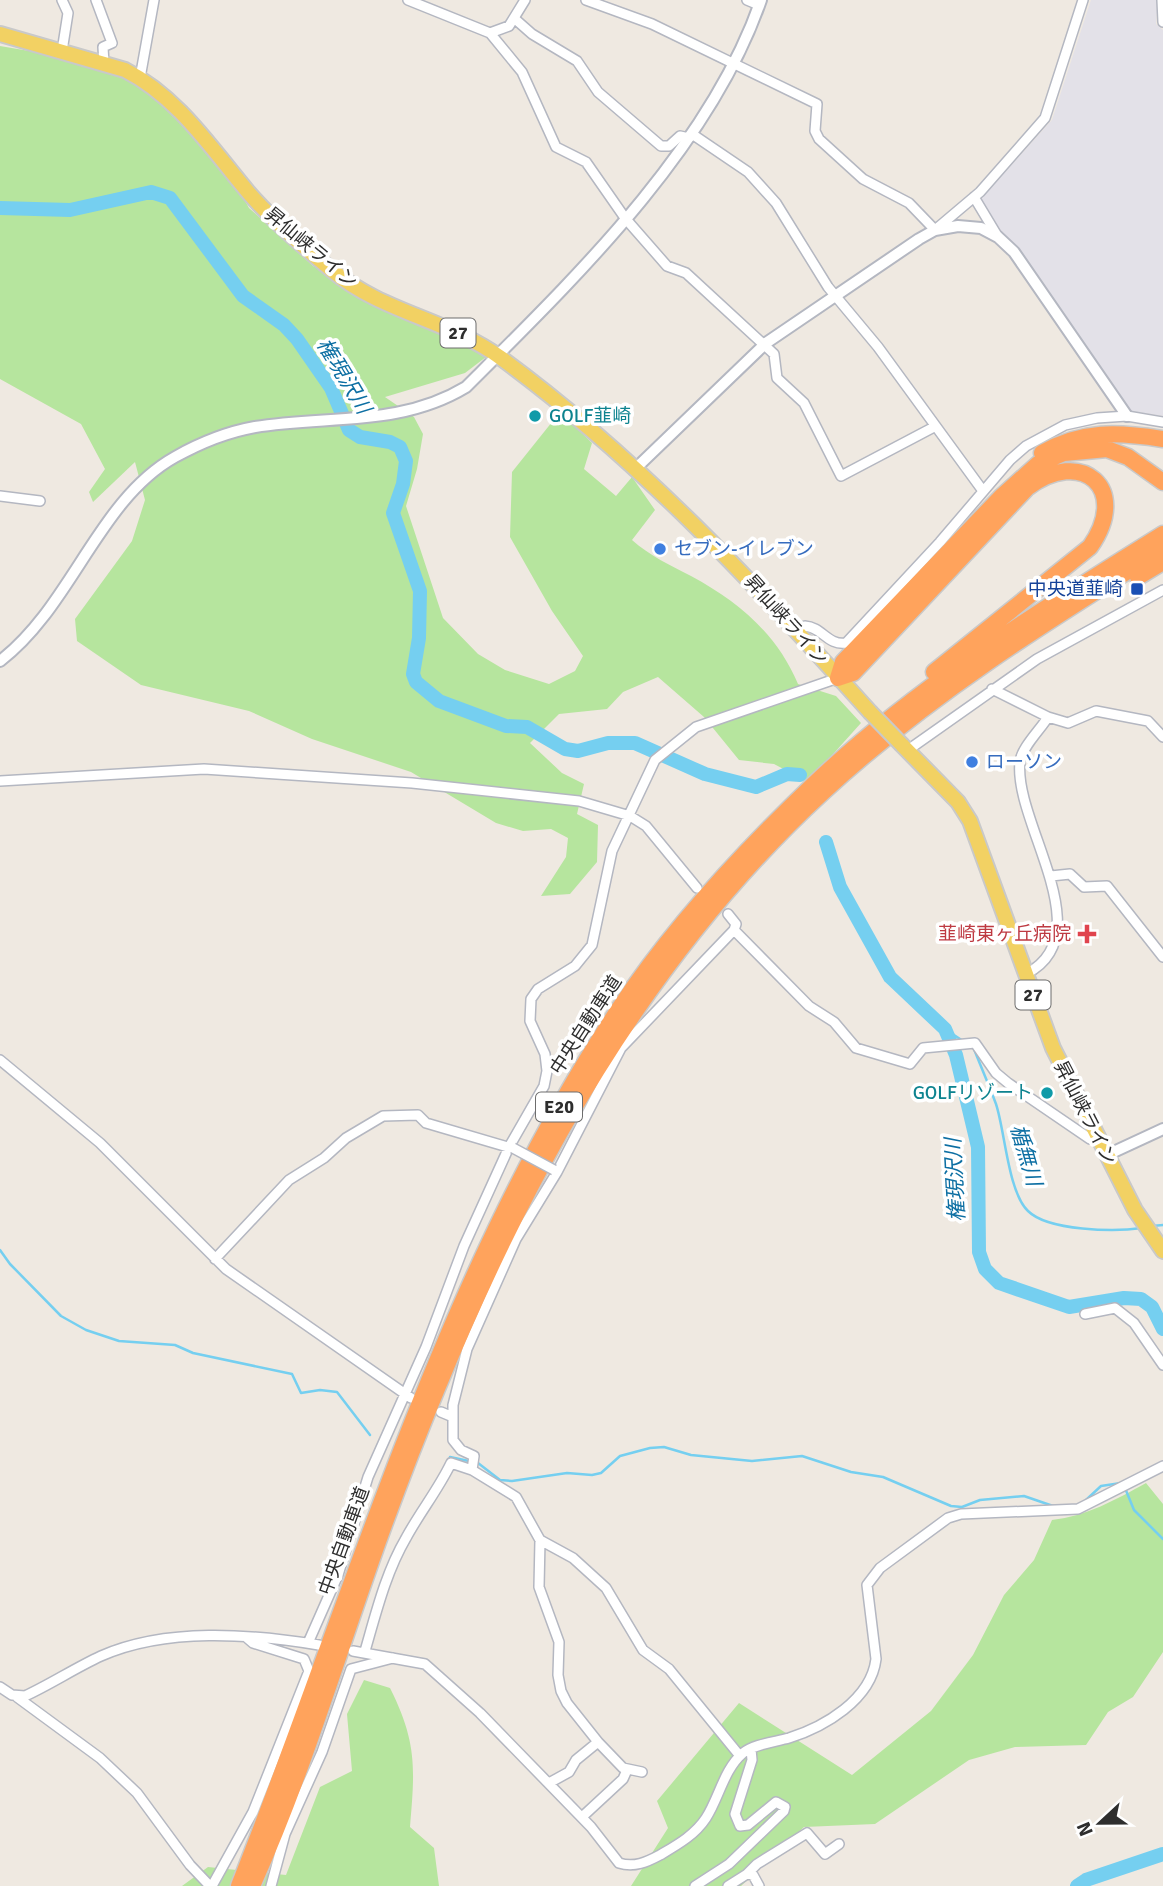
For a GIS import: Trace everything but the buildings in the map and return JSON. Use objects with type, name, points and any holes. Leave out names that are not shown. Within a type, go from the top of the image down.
[{"type":"highway","points":[[917,597],[1028,461],[1060,443],[1082,435],[1110,432],[1163,439]]},
{"type":"highway","points":[[917,597],[1000,497],[1038,464],[1064,453],[1107,449],[1128,457],[1163,482]]},
{"type":"highway","points":[[917,597],[1017,488],[1041,469],[1061,460],[1106,458],[1128,467],[1163,495]]},
{"type":"highway","points":[[838,678],[843,662],[917,597],[1027,488],[1044,475],[1075,471],[1092,478],[1102,491],[1107,504],[1106,519],[1090,547],[989,625],[914,688],[859,744]]},
{"type":"highway","name":"中央自動車道","points":[[239,1886],[282,1777],[383,1493],[475,1272],[545,1132],[620,1007],[661,951],[774,823],[859,744],[992,640],[1163,534]]},
{"type":"highway","name":"中央自動車道","points":[[251,1886],[304,1755],[384,1524],[505,1237],[590,1079],[671,958],[747,871],[822,792],[928,705],[1044,622],[1163,549]]},
{"type":"highway","points":[[928,705],[1163,562]]},
{"type":"main road","name":"昇仙峡ライン","points":[[0,34],[104,64],[140,78],[203,135],[259,204],[334,272],[379,300],[444,325],[498,356],[549,395],[718,547],[799,632],[838,678],[958,802],[970,821],[1053,1048],[1135,1210],[1163,1251]]},
{"type":"street","points":[[62,0],[68,13],[62,51]]},
{"type":"street","points":[[96,0],[112,43],[103,47],[104,64]]},
{"type":"street","points":[[140,78],[154,0]]},
{"type":"street","points":[[408,0],[490,33],[522,72],[556,147],[586,162],[625,218],[667,266],[686,272],[766,343],[774,354],[777,378],[804,403],[841,476],[934,427]]},
{"type":"street","points":[[586,0],[652,24],[817,104],[815,131],[819,139],[863,179],[909,204],[935,230]]},
{"type":"street","points":[[0,661],[18,647],[42,620],[133,492],[154,471],[223,435],[254,427],[349,419],[429,407],[466,387],[597,253],[691,136],[735,64],[760,2],[747,0]]},
{"type":"street","points":[[634,470],[766,343],[935,230],[974,197],[1017,153],[1045,118],[1083,0]]},
{"type":"street","points":[[1162,0],[1163,22]]},
{"type":"street","points":[[490,33],[503,30],[515,19],[523,1]]},
{"type":"street","points":[[515,19],[532,34],[577,61],[598,92],[661,146],[669,146],[680,136],[691,136],[759,182],[776,202],[835,295],[878,347],[983,491]]},
{"type":"street","points":[[974,197],[998,237]]},
{"type":"street","points":[[935,230],[958,226],[981,228],[998,237],[1014,252],[1128,416]]},
{"type":"street","points":[[799,632],[804,626],[812,626],[834,643],[846,643],[1010,460],[1041,435],[1072,424],[1128,416],[1163,422]]},
{"type":"street","points":[[0,496],[40,501]]},
{"type":"street","points":[[905,748],[955,719],[992,689],[1079,635],[1163,590]]},
{"type":"street","points":[[308,1643],[338,1575],[368,1477],[408,1395],[459,1259],[511,1148],[544,1086],[547,1072],[545,1054],[530,1021],[531,999],[538,989],[575,967],[592,945],[612,851],[631,816],[655,760],[663,750],[696,727],[838,678]]},
{"type":"street","points":[[992,689],[1048,717],[1068,723],[1096,711],[1148,721],[1163,737]]},
{"type":"street","points":[[1026,974],[1045,962],[1055,942],[1057,907],[1051,876],[1032,828],[1020,772],[1020,759],[1048,717]]},
{"type":"street","points":[[0,781],[204,769],[412,783],[456,790],[557,798],[631,816],[654,835],[697,888]]},
{"type":"street","points":[[1051,876],[1070,874],[1084,887],[1107,886],[1163,957]]},
{"type":"street","points":[[472,1470],[474,1456],[461,1450],[453,1440],[453,1417],[467,1349],[480,1317],[516,1239],[621,1048],[633,1032],[698,971],[734,930],[736,924],[728,914]]},
{"type":"street","points":[[734,930],[809,1006],[834,1022],[856,1048],[910,1064],[923,1048],[969,1042],[982,1049],[996,1073],[1008,1083],[1090,1139],[1097,1139]]},
{"type":"street","points":[[0,1060],[100,1143],[215,1259],[291,1317],[352,1354],[408,1395]]},
{"type":"street","points":[[215,1259],[289,1180],[324,1158],[346,1138],[383,1116],[418,1115],[426,1123],[511,1148],[555,1171]]},
{"type":"street","points":[[1107,1155],[1163,1129]]},
{"type":"street","points":[[1085,1314],[1115,1308],[1134,1323],[1163,1365]]},
{"type":"street","points":[[441,1412],[453,1417]]},
{"type":"street","points":[[365,1651],[379,1600],[405,1538],[439,1489],[451,1463],[472,1470],[516,1497],[540,1541],[540,1587],[559,1642],[558,1675],[566,1703],[612,1760],[627,1770],[642,1772]]},
{"type":"street","points":[[353,1651],[365,1651],[425,1664],[480,1713],[549,1783],[582,1817],[620,1863],[641,1864],[690,1836],[705,1820],[732,1765],[740,1756],[751,1749],[813,1729],[855,1699],[875,1669],[867,1585],[880,1568],[933,1526],[961,1514],[1078,1509],[1163,1466]]},
{"type":"street","points":[[540,1541],[573,1558],[606,1588],[643,1650],[669,1669],[740,1756]]},
{"type":"street","points":[[17,1697],[122,1649],[194,1637],[246,1637],[319,1645]]},
{"type":"street","points":[[0,1687],[100,1758],[137,1793],[190,1865],[211,1886],[253,1812],[309,1671],[304,1659],[253,1643],[246,1637]]},
{"type":"street","points":[[271,1886],[285,1834],[323,1752],[351,1669],[395,1657]]},
{"type":"street","points":[[549,1783],[569,1772],[576,1760],[598,1742]]},
{"type":"street","points":[[695,1886],[729,1864],[784,1811],[785,1807],[776,1802],[748,1825],[740,1826],[737,1822],[735,1814],[752,1760],[751,1749]]},
{"type":"street","points":[[582,1817],[623,1779],[627,1770]]},
{"type":"street","points":[[727,1886],[807,1833],[825,1854],[839,1844]]},
{"type":"street","points":[[747,1874],[753,1875],[759,1886]]},
{"type":"shaded area","points":[[1091,0],[1158,0],[1156,24],[1163,30],[1163,416],[1131,411],[1018,248],[1002,233],[981,199],[1052,120]]},
{"type":"green space","points":[[0,46],[100,63],[166,94],[208,135],[249,208],[313,266],[486,357],[465,373],[385,397],[414,417],[423,434],[417,469],[406,506],[443,618],[478,654],[505,670],[549,684],[575,671],[583,656],[552,611],[510,537],[512,472],[560,412],[592,443],[584,469],[616,496],[632,477],[655,510],[632,540],[653,556],[709,586],[740,608],[768,635],[798,684],[836,696],[861,723],[808,782],[774,764],[739,760],[704,717],[658,677],[623,692],[607,709],[559,714],[530,743],[562,773],[584,784],[577,814],[598,825],[597,862],[570,894],[541,896],[566,857],[568,838],[551,829],[523,831],[496,823],[411,772],[312,739],[249,711],[141,685],[77,641],[75,619],[132,541],[145,500],[135,462],[93,502],[89,492],[105,469],[81,424],[0,379]]},
{"type":"green space","points":[[1146,1483],[1163,1504],[1163,1652],[1133,1697],[1108,1712],[1086,1745],[1015,1747],[969,1760],[875,1824],[804,1827],[741,1886],[631,1886],[668,1828],[657,1801],[739,1703],[852,1775],[931,1711],[973,1655],[1004,1595],[1034,1560],[1052,1520],[1089,1511]]},
{"type":"green space","points":[[364,1680],[390,1688],[399,1707],[410,1740],[412,1756],[410,1827],[434,1848],[439,1886],[182,1886],[208,1867],[286,1875],[320,1787],[352,1771],[347,1714]]},
{"type":"waterway","name":"権現沢川","points":[[0,208],[70,210],[151,192],[170,198],[243,296],[284,325],[297,339],[331,388],[349,430],[360,437],[390,442],[400,447],[406,461],[403,484],[393,513],[420,591],[419,638],[413,674],[416,682],[439,701],[506,726],[527,727],[565,749],[578,751],[608,743],[635,743],[705,774],[756,787],[787,774],[800,775]]},
{"type":"waterway","name":"権現沢川","points":[[826,842],[840,887],[890,977],[945,1029],[956,1055],[978,1147],[979,1252],[985,1269],[999,1283],[1069,1307],[1124,1298],[1141,1299],[1152,1307],[1163,1329]]},
{"type":"waterway","name":"楯無川","points":[[945,1029],[963,1041]]},
{"type":"waterway","name":"楯無川","points":[[974,1049],[996,1104],[1011,1176],[1021,1202],[1028,1211],[1050,1223],[1066,1226],[1099,1230],[1142,1228]]},
{"type":"waterway","name":"楯無川","points":[[1152,1226],[1163,1225]]},
{"type":"waterway","points":[[0,1250],[10,1264],[61,1316],[86,1330],[119,1341],[175,1345],[193,1353],[292,1374],[301,1393],[320,1390],[337,1392],[370,1435]]},
{"type":"waterway","points":[[450,1457],[478,1463],[500,1480],[512,1481],[567,1473],[601,1473],[620,1456],[650,1448],[664,1447],[691,1455],[752,1461],[802,1456],[851,1472],[883,1477],[951,1506],[962,1507],[980,1500],[1024,1496],[1053,1506]]},
{"type":"waterway","points":[[1086,1500],[1101,1486],[1121,1483]]},
{"type":"waterway","points":[[1125,1488],[1134,1510],[1163,1539]]},
{"type":"waterway","points":[[1077,1886],[1086,1880],[1163,1854]]},
{"type":"place","name":"GOLF韮崎","points":[[535,416]]},
{"type":"place","name":"セブン-イレブン","points":[[660,549]]},
{"type":"place","name":"中央道韮崎","points":[[1137,589]]},
{"type":"place","name":"ローソン","points":[[972,762]]},
{"type":"place","name":"韮崎東ヶ丘病院","points":[[1087,934]]},
{"type":"place","name":"GOLFリゾート","points":[[1047,1093]]}]
